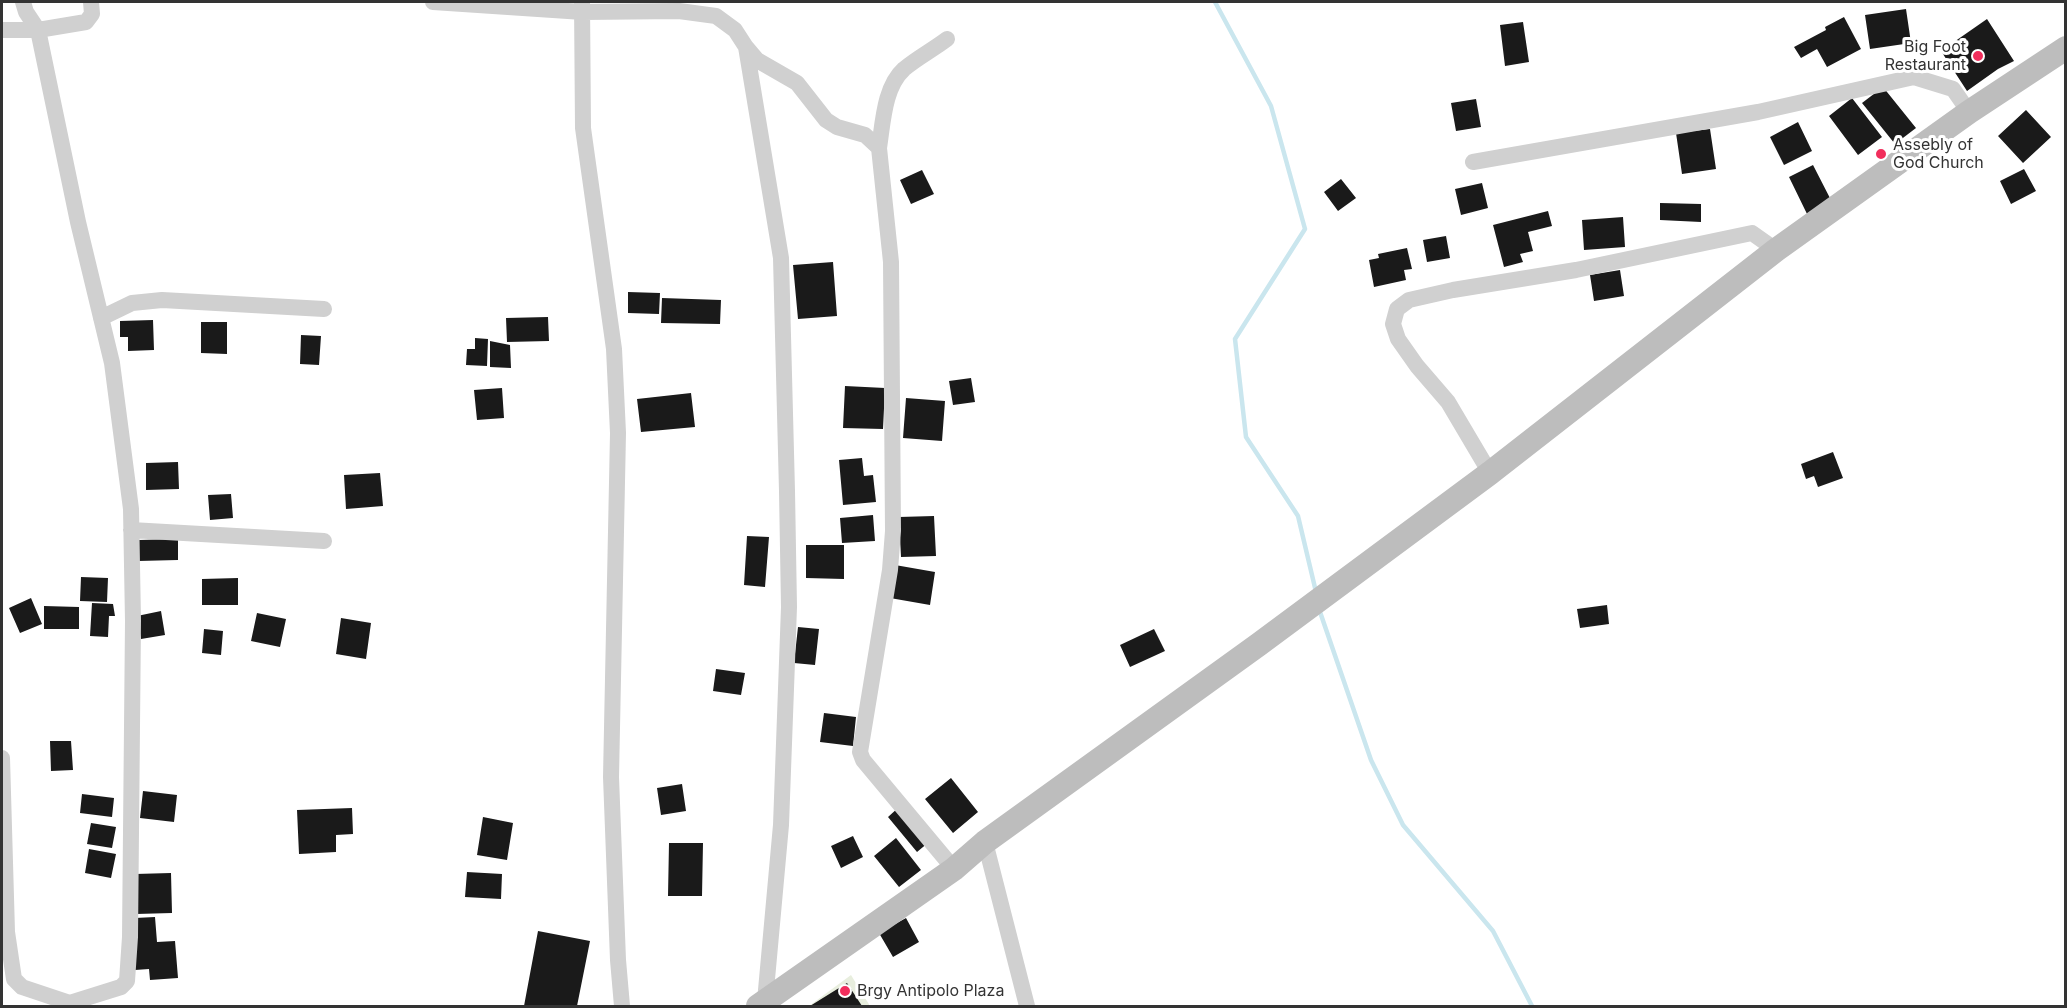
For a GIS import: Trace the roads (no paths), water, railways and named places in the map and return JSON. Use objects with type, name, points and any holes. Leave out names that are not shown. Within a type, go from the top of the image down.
[{"type":"main road","points":[[761,1004],[954,869],[985,842],[1345,581],[1490,473],[1776,250],[1969,112],[2066,48]]},
{"type":"street","points":[[2,758],[7,932],[14,979],[22,987],[69,1005],[121,987],[127,981],[130,937],[133,621],[131,509],[112,363],[78,222],[38,30],[26,12],[23,2]]},
{"type":"street","points":[[2,30],[38,30],[86,22],[92,14],[91,2]]},
{"type":"street","points":[[433,2],[679,11],[716,16],[735,30],[757,60],[797,83],[826,120],[865,135],[879,148]]},
{"type":"street","points":[[583,7],[583,128],[614,349],[618,433],[611,777],[622,1006]]},
{"type":"street","points":[[947,39],[904,69],[895,81],[888,98],[879,148],[891,262],[893,531],[890,570],[860,752],[863,760],[954,869]]},
{"type":"street","points":[[746,47],[782,258],[787,467],[789,607],[781,825],[761,1004]]},
{"type":"street","points":[[1473,162],[1758,112],[1914,77],[1953,89],[1969,112]]},
{"type":"street","points":[[1490,473],[1448,402],[1417,366],[1398,339],[1393,324],[1397,309],[1409,300],[1453,290],[1576,270],[1752,233],[1776,250]]},
{"type":"street","points":[[101,318],[132,303],[162,300],[324,309]]},
{"type":"street","points":[[131,530],[324,541]]},
{"type":"street","points":[[985,842],[1027,1006]]},
{"type":"waterway","points":[[1215,2],[1271,106],[1305,229],[1235,339],[1246,437],[1298,516],[1316,592]]},
{"type":"waterway","points":[[1319,609],[1371,760],[1403,825],[1493,931],[1532,1006]]},
{"type":"place","name":"Big Foot Restaurant","points":[[1978,56]]},
{"type":"place","name":"Assebly of God Church","points":[[1881,154]]},
{"type":"place","name":"Brgy Antipolo Plaza","points":[[845,991]]}]
